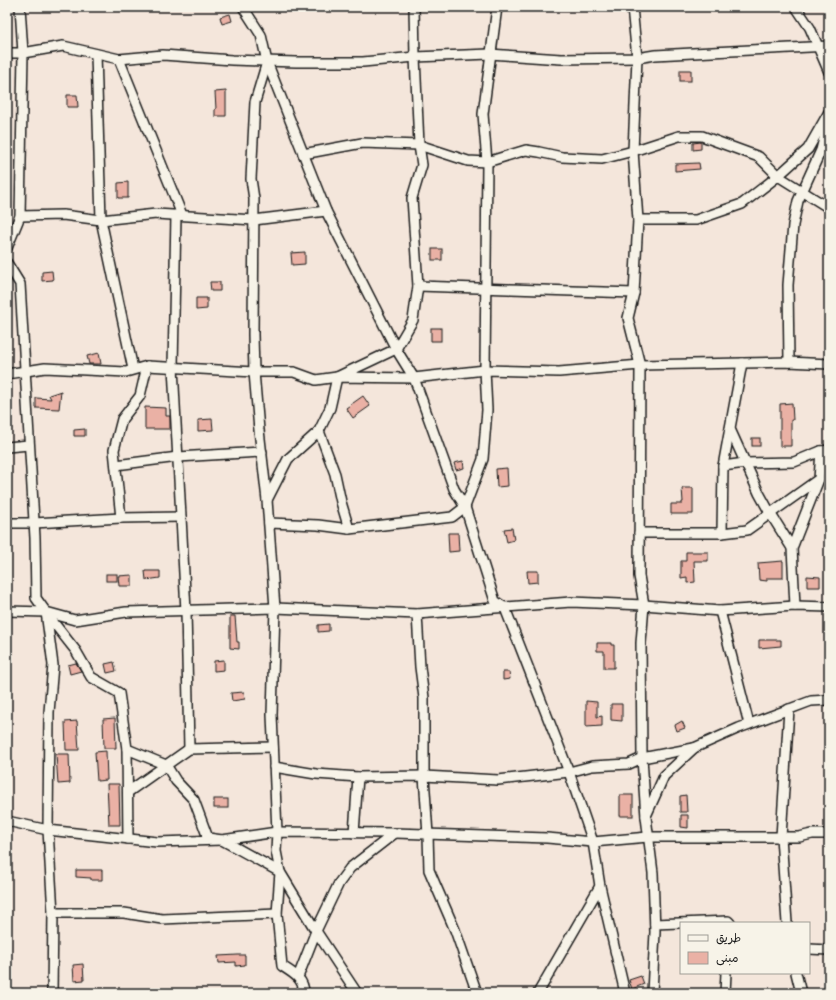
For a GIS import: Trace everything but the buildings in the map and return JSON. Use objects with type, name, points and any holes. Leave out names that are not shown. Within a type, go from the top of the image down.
[{"type":"street","points":[[7,248],[20,216],[23,53],[20,7]]},
{"type":"street","points":[[243,7],[262,35],[267,62],[326,211],[396,349],[414,378],[454,489],[465,507],[495,601],[505,608],[569,772],[593,842],[600,886],[625,993]]},
{"type":"street","points":[[337,377],[396,349],[413,320],[418,286],[412,198],[422,165],[419,145],[414,7]]},
{"type":"street","points":[[269,523],[318,525],[349,529],[452,517],[465,507],[483,459],[487,410],[485,370],[487,162],[483,114],[497,7]]},
{"type":"street","points":[[632,7],[637,58],[632,151],[638,220],[634,293],[628,318],[640,365],[639,576],[644,605],[641,643],[642,758],[646,817],[653,873],[655,924],[652,993]]},
{"type":"street","points":[[796,7],[810,28],[829,72]]},
{"type":"street","points":[[7,53],[23,53],[63,46],[119,59],[163,55],[267,62],[363,62],[415,57],[490,54],[561,59],[637,58],[655,55],[829,46]]},
{"type":"street","points":[[96,54],[101,220],[134,369]]},
{"type":"street","points":[[119,59],[179,215],[173,367],[186,611],[189,749]]},
{"type":"street","points":[[267,62],[255,102],[250,179],[254,199],[254,372],[268,500],[275,608],[272,715],[277,832],[276,851],[280,872],[277,914],[282,966],[298,977],[304,987],[304,993]]},
{"type":"street","points":[[638,220],[696,220],[742,204],[778,176],[808,149],[829,112]]},
{"type":"street","points":[[789,362],[788,285],[792,233],[798,201],[822,150],[829,118]]},
{"type":"street","points":[[303,154],[362,143],[419,145],[468,161],[487,162],[526,150],[562,157],[602,159],[679,136],[702,136],[758,158],[778,176],[829,208]]},
{"type":"street","points":[[20,216],[63,215],[101,220],[156,214],[254,220],[326,211]]},
{"type":"street","points":[[7,263],[20,284],[34,524],[36,598],[76,651],[91,677],[119,693],[127,749],[128,838]]},
{"type":"street","points":[[418,286],[634,293]]},
{"type":"street","points":[[7,374],[45,368],[126,372],[147,366],[254,372],[294,372],[316,380],[337,377],[414,378],[485,370],[558,372],[640,365],[789,362],[829,364]]},
{"type":"street","points":[[722,533],[723,466],[742,363]]},
{"type":"street","points":[[122,518],[114,450],[122,419],[140,396],[147,366]]},
{"type":"street","points":[[268,500],[288,459],[319,431],[330,408],[337,377]]},
{"type":"street","points":[[730,429],[770,514],[792,548]]},
{"type":"street","points":[[319,431],[336,474],[341,502],[349,529]]},
{"type":"street","points":[[7,447],[29,445]]},
{"type":"street","points":[[723,466],[745,463],[794,462],[825,451]]},
{"type":"street","points":[[795,606],[792,548],[819,478],[825,451]]},
{"type":"street","points":[[116,465],[178,457],[262,452]]},
{"type":"street","points":[[640,533],[722,533],[746,530],[819,478]]},
{"type":"street","points":[[7,523],[34,524],[122,518],[181,517]]},
{"type":"street","points":[[7,611],[46,612],[75,620],[126,612],[275,608],[417,614],[571,602],[644,605],[720,611],[795,606],[829,607]]},
{"type":"street","points":[[720,611],[749,724]]},
{"type":"street","points":[[46,612],[53,665],[49,712],[48,830],[53,913],[52,993]]},
{"type":"street","points":[[417,614],[420,667],[424,698],[424,776],[429,870],[455,930],[477,993]]},
{"type":"street","points":[[274,767],[316,774],[358,777],[424,776],[498,780],[569,772],[592,766],[630,764],[642,758],[694,748],[749,724],[810,701],[829,700]]},
{"type":"street","points":[[787,922],[781,837],[789,709]]},
{"type":"street","points":[[128,792],[189,749],[273,747]]},
{"type":"street","points":[[646,817],[664,776],[694,748]]},
{"type":"street","points":[[127,749],[166,765],[176,781],[194,800],[208,838],[222,840],[280,872],[316,931],[357,993]]},
{"type":"street","points":[[354,833],[358,777]]},
{"type":"street","points":[[7,821],[48,830],[157,842],[222,840],[277,832],[395,833],[547,838],[593,842],[648,836],[799,837],[812,834],[829,834]]},
{"type":"street","points":[[298,977],[316,931],[339,883],[350,868],[395,833]]},
{"type":"street","points":[[538,993],[600,886]]},
{"type":"street","points":[[53,913],[124,913],[162,919],[277,914]]},
{"type":"street","points":[[655,924],[680,923]]},
{"type":"street","points":[[810,950],[829,950]]},
{"type":"street","points":[[725,993],[726,974]]},
{"type":"street","points":[[796,974],[801,993]]}]
